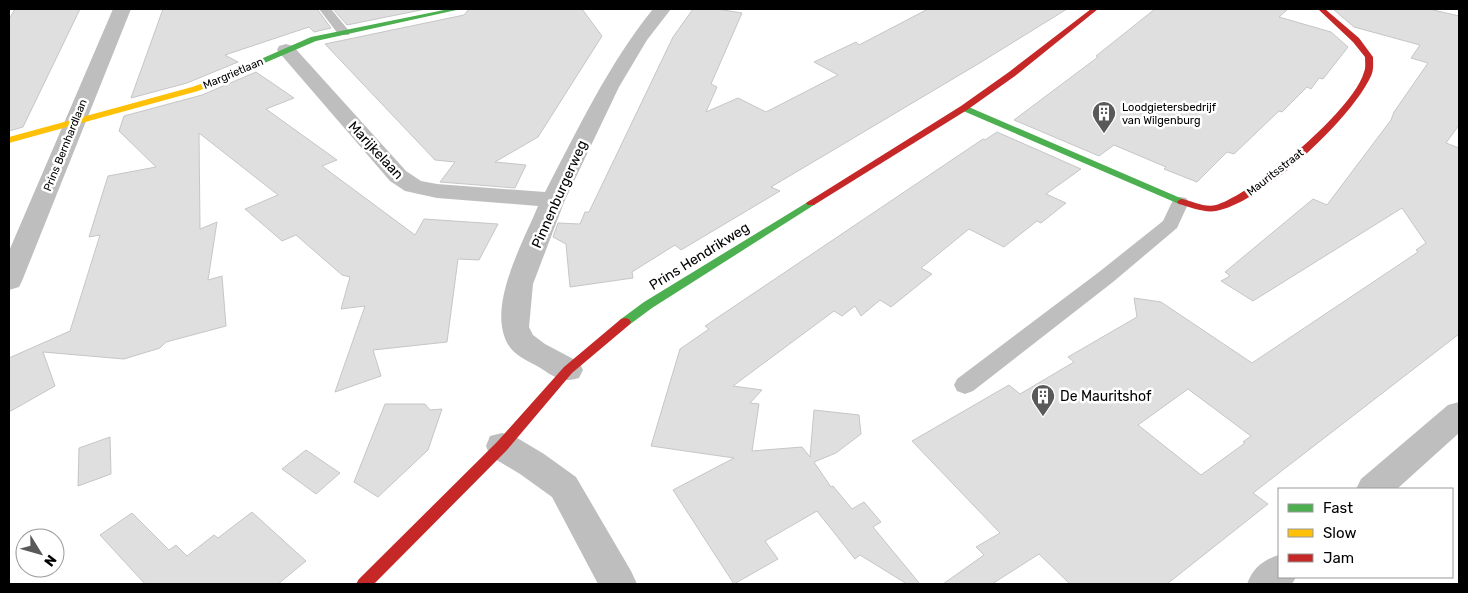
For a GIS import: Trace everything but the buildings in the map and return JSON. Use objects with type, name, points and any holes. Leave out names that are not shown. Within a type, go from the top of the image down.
[{"type":"street","name":"Prins Bernhardlaan","points":[[9,281],[122,9]]},
{"type":"street","name":"Margrietlaan","points":[[9,140],[195,89],[314,39],[458,9]]},
{"type":"street","name":"Pinnenburgerweg","points":[[568,370],[521,341],[515,326],[519,284],[553,200],[609,88],[639,38],[662,9]]},
{"type":"street","name":"Prins Hendrikweg","points":[[364,584],[502,446],[568,370],[610,333],[648,305],[964,108],[1012,74],[1096,9]]},
{"type":"street","name":"Mauritsstraat","points":[[964,108],[1180,202],[1215,208],[1253,191],[1339,117],[1368,75],[1369,57],[1356,40],[1321,9]]},
{"type":"street","name":"Marijkelaan","points":[[286,50],[398,176],[413,186],[437,191],[553,200]]},
{"type":"street","points":[[1374,488],[1459,414]]},
{"type":"street","points":[[502,446],[532,464],[564,487],[618,584]]},
{"type":"street","points":[[1266,584],[1278,573]]},
{"type":"lane","points":[[325,9],[344,32]]},
{"type":"lane","points":[[965,385],[1106,277],[1171,224],[1180,202]]},
{"type":"traffic: fast","points":[[212,82],[314,39],[458,9]]},
{"type":"traffic: fast","points":[[964,108],[1182,202]]},
{"type":"traffic: fast","points":[[625,322],[648,305],[811,203]]},
{"type":"traffic: slow","points":[[9,140],[195,89],[212,82]]},
{"type":"traffic: jam","points":[[811,203],[964,108],[1012,74],[1095,9]]},
{"type":"traffic: jam","points":[[1182,202],[1204,208],[1216,208],[1234,201],[1254,189],[1277,173],[1323,133],[1357,92],[1368,74],[1369,57],[1356,40],[1321,9]]},
{"type":"traffic: jam","points":[[364,584],[502,446],[568,370],[625,322]]},
{"type":"place","name":"Loodgietersbedrijf van Wilgenburg","points":[[1104,134]]},
{"type":"place","name":"De Mauritshof","points":[[1043,417]]}]
